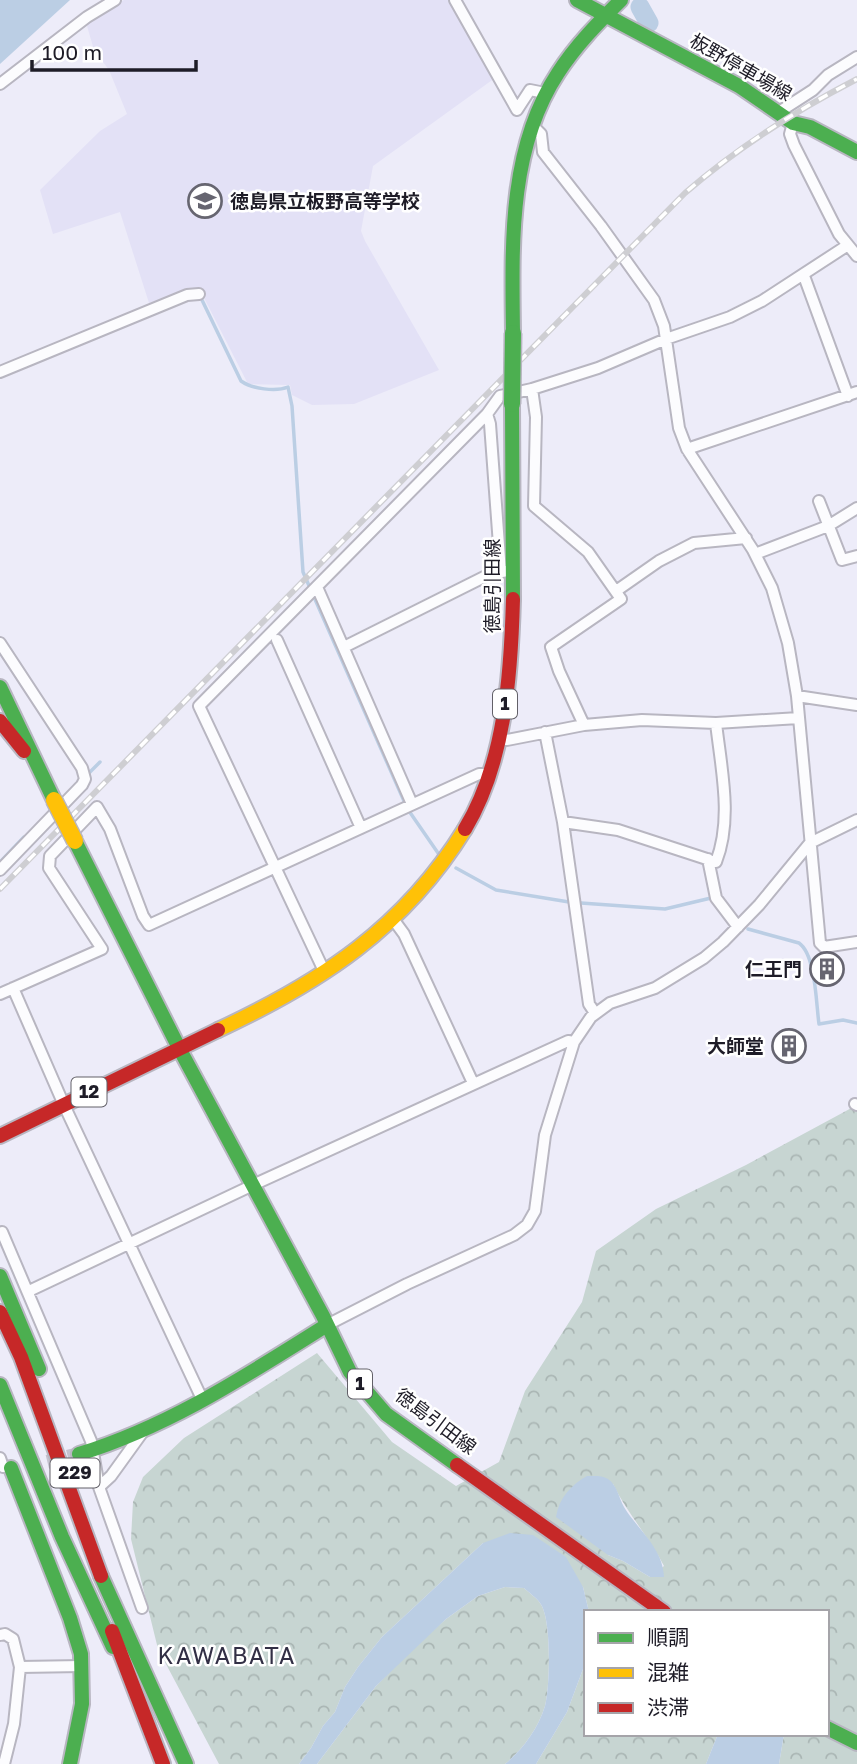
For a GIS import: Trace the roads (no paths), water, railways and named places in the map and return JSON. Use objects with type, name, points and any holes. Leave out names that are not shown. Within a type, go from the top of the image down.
[{"type":"main road","name":"板野停車場線","points":[[577,0],[739,86],[793,122],[810,127],[857,152]]},
{"type":"main road","name":"徳島引田線","points":[[179,1048],[274,1002],[354,953],[393,919],[444,865],[479,800],[499,739],[513,640],[507,571],[513,333],[511,260],[520,168],[532,125],[545,93],[580,39],[621,0]]},
{"type":"main road","name":"徳島引田線","points":[[0,687],[179,1048],[350,1372],[386,1414],[661,1610]]},
{"type":"main road","name":"徳島引田線","points":[[0,721],[42,776]]},
{"type":"main road","name":"12","points":[[0,1136],[179,1048]]},
{"type":"main road","name":"229","points":[[0,1276],[32,1349],[54,1409],[144,1671]]},
{"type":"main road","points":[[0,1312],[133,1688],[163,1764]]},
{"type":"main road","points":[[86,1453],[144,1431],[202,1401],[327,1325]]},
{"type":"main road","points":[[0,1336],[16,1359],[108,1594],[186,1764]]},
{"type":"main road","name":"229","points":[[0,1385],[62,1537],[133,1688]]},
{"type":"main road","points":[[8,1465],[70,1618],[81,1654],[82,1704],[70,1764]]},
{"type":"main road","points":[[829,1729],[857,1743]]},
{"type":"street","points":[[0,84],[87,17],[115,0]]},
{"type":"street","points":[[455,0],[517,110],[530,90],[545,93]]},
{"type":"street","points":[[779,112],[857,57]]},
{"type":"street","points":[[325,973],[199,706],[487,414],[500,396],[598,368],[666,339],[730,317],[804,275],[854,251],[830,217],[794,145],[790,134],[793,122]]},
{"type":"street","points":[[532,125],[541,134],[543,152],[654,300],[664,326],[678,428],[687,449],[746,538],[772,589],[785,632],[797,696],[820,943],[824,947],[857,942]]},
{"type":"street","points":[[687,449],[853,394],[804,275]]},
{"type":"street","points":[[0,372],[187,295],[199,294]]},
{"type":"street","points":[[532,389],[536,417],[534,506],[588,552],[621,599],[551,647],[584,725]]},
{"type":"street","points":[[344,647],[490,574],[507,571],[487,414]]},
{"type":"street","points":[[819,501],[842,560],[857,556]]},
{"type":"street","points":[[755,554],[828,526],[857,508]]},
{"type":"street","points":[[616,591],[659,561],[694,543],[746,538]]},
{"type":"street","points":[[313,590],[344,647],[412,804]]},
{"type":"street","points":[[276,640],[361,828]]},
{"type":"street","points":[[0,643],[82,768],[85,779],[0,870]]},
{"type":"street","points":[[797,696],[857,705]]},
{"type":"street","points":[[499,739],[507,740],[584,725],[642,720],[716,723],[799,718]]},
{"type":"street","points":[[563,822],[618,830],[716,862],[724,826],[724,799],[716,723]]},
{"type":"street","points":[[545,732],[563,822],[589,1004],[595,1013]]},
{"type":"street","points":[[0,994],[102,948],[49,868],[50,856],[97,807],[110,829],[143,916],[149,925],[479,774],[488,774]]},
{"type":"street","points":[[327,1325],[407,1284],[514,1235],[527,1224],[536,1211],[545,1135],[574,1042],[595,1013],[610,1003],[655,988],[685,971],[738,928],[810,844],[857,820]]},
{"type":"street","points":[[708,859],[716,898],[738,928]]},
{"type":"street","points":[[393,919],[404,934],[473,1083]]},
{"type":"street","points":[[13,988],[64,1105],[202,1401]]},
{"type":"street","points":[[29,1290],[473,1083],[568,1041],[574,1042]]},
{"type":"street","points":[[2,1231],[91,1441],[86,1453],[142,1608]]},
{"type":"street","points":[[99,1487],[111,1476],[144,1431]]},
{"type":"street","points":[[0,1635],[5,1634],[13,1639],[20,1667],[14,1724],[4,1764]]},
{"type":"street","points":[[20,1667],[82,1666]]},
{"type":"waterway","points":[[640,7],[649,23]]},
{"type":"waterway","points":[[202,300],[241,381],[264,389],[288,387],[292,406],[303,572],[404,801]]},
{"type":"waterway","points":[[87,775],[100,762]]},
{"type":"waterway","points":[[409,811],[438,853]]},
{"type":"waterway","points":[[0,862],[24,837]]},
{"type":"waterway","points":[[456,868],[496,890],[569,902]]},
{"type":"waterway","points":[[581,903],[665,909],[711,898]]},
{"type":"waterway","points":[[748,929],[799,943],[805,949],[812,969],[819,1024],[843,1020],[857,1023]]},
{"type":"tunnel","points":[[27,1467],[79,1454]]},
{"type":"railway","points":[[0,889],[685,193],[768,131],[857,79]]},
{"type":"place","name":"徳島県立板野高等学校","points":[[205,201]]},
{"type":"place","name":"仁王門","points":[[827,969]]},
{"type":"place","name":"大師堂","points":[[789,1046]]},
{"type":"district","name":"KAWABATA","points":[[227,1656]]}]
